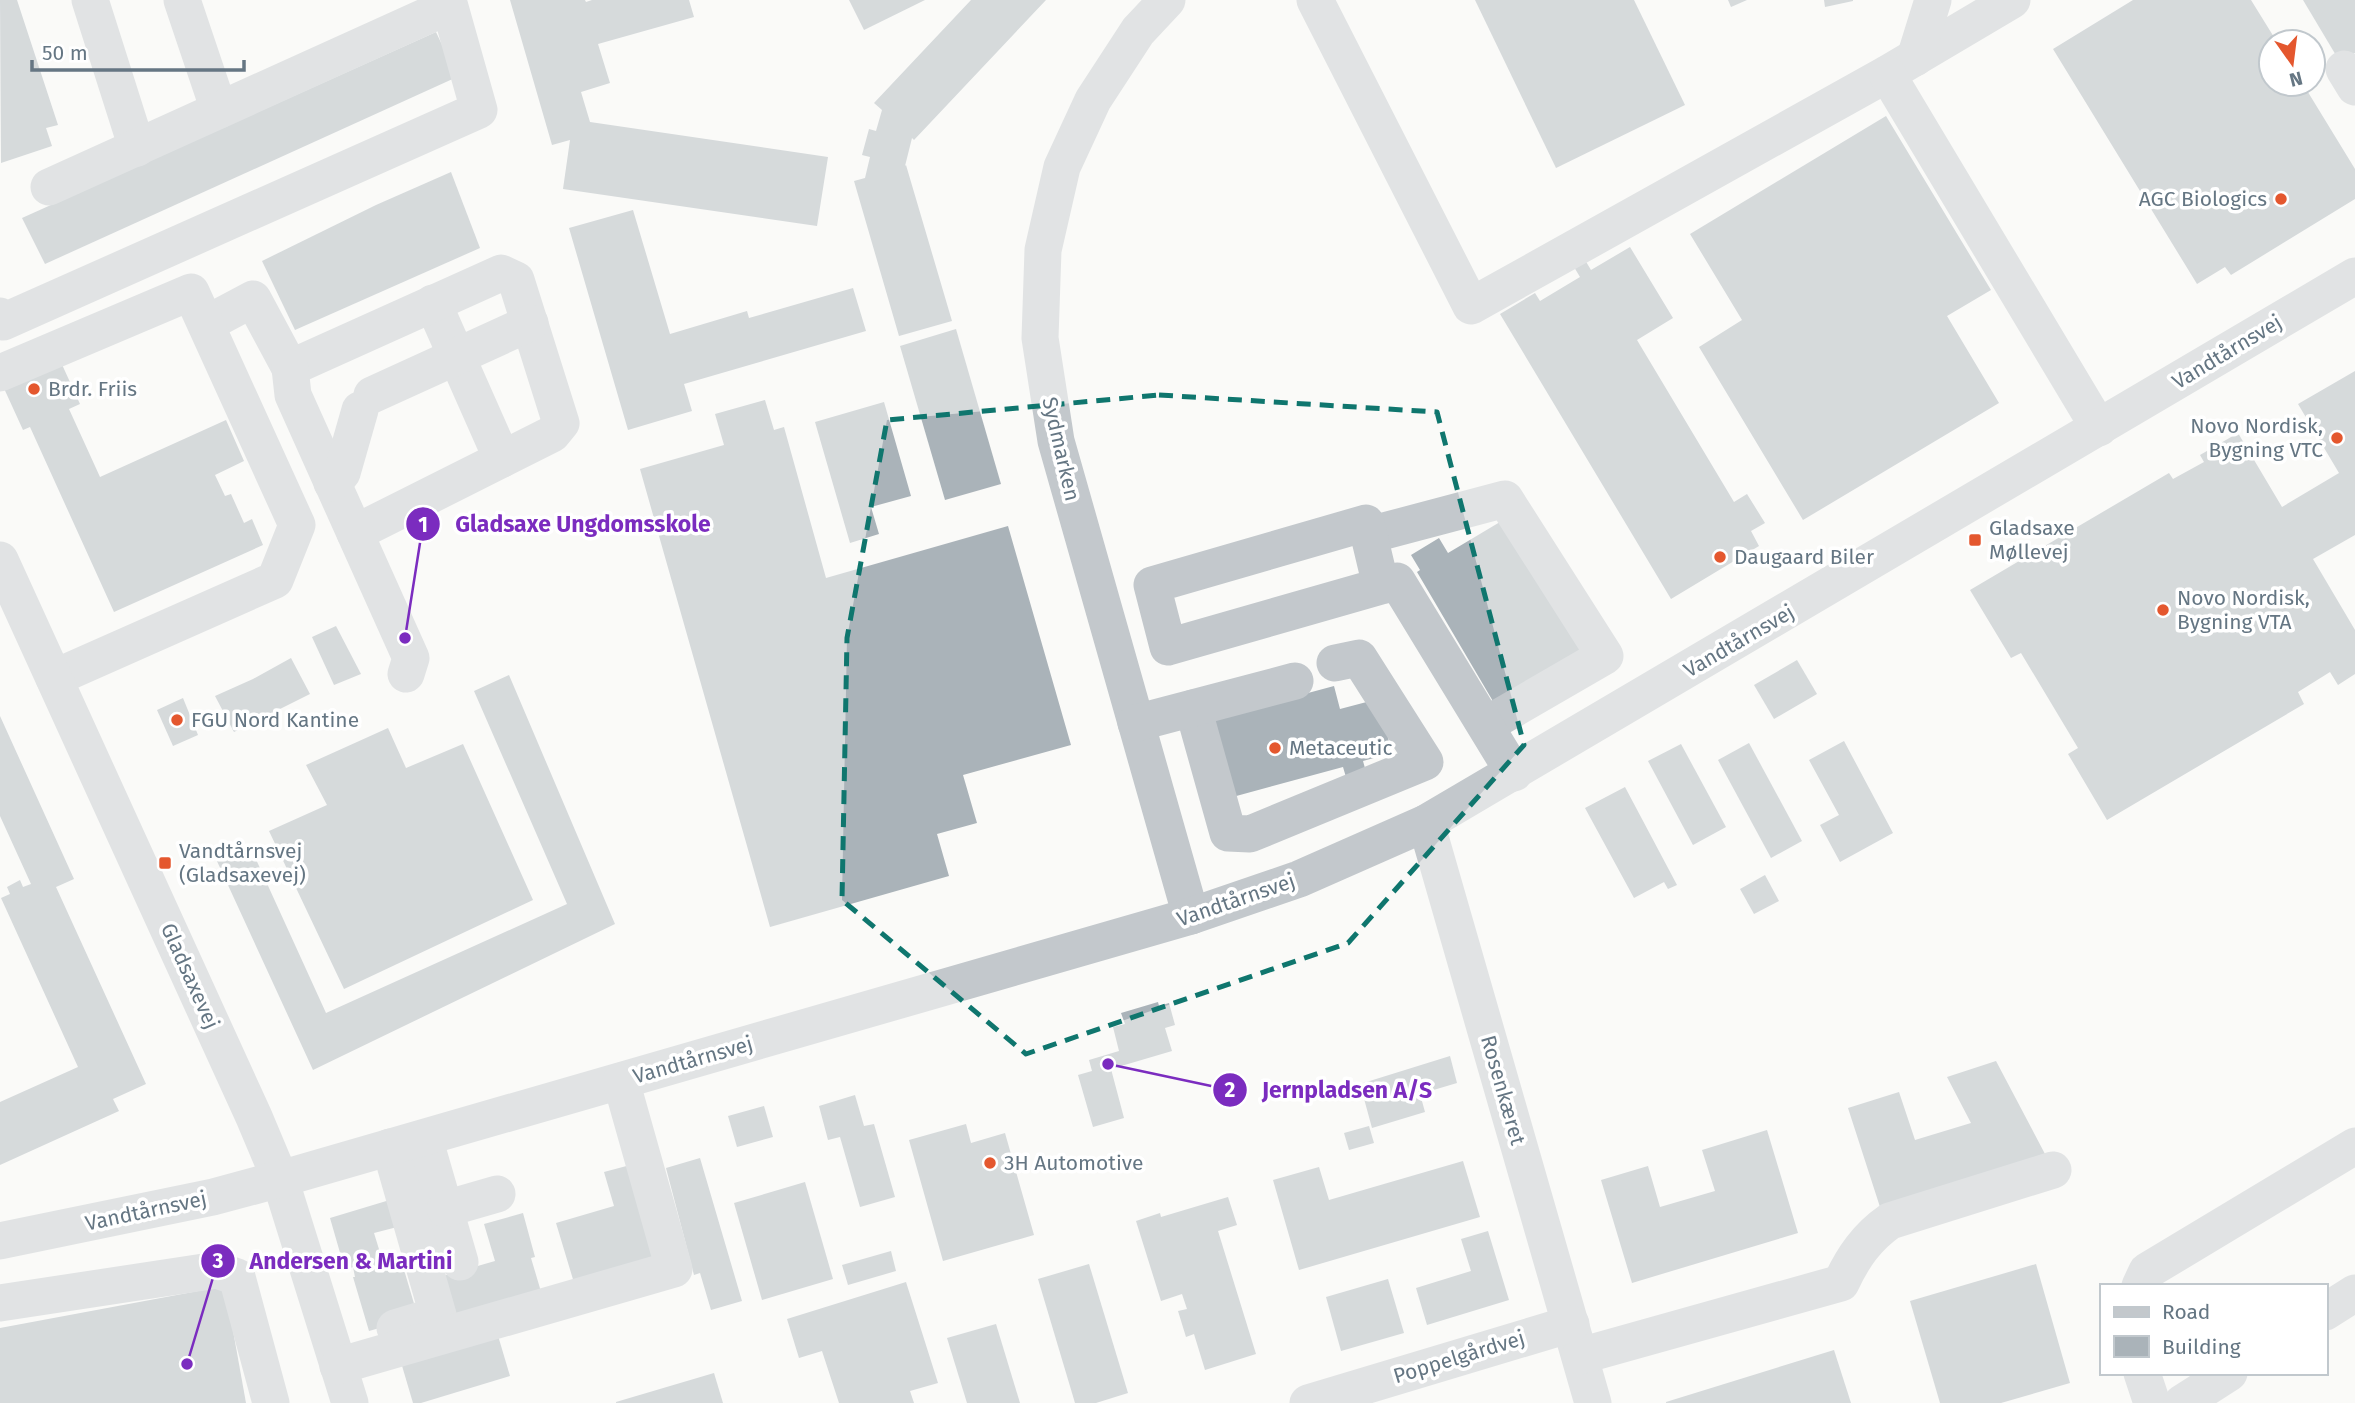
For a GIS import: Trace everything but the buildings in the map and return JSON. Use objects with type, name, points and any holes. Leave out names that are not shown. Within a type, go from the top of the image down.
[{"type":"street","points":[[90,0],[137,148]]},
{"type":"street","points":[[182,0],[219,110]]},
{"type":"street","name":"Sydmarken","points":[[1167,0],[1138,31],[1093,100],[1062,167],[1043,250],[1040,338],[1056,441],[1191,916]]},
{"type":"street","points":[[1315,0],[1471,306],[1901,66],[2012,0]]},
{"type":"street","points":[[1901,66],[1933,0]]},
{"type":"street","points":[[0,316],[3,323],[479,110],[448,3],[49,187]]},
{"type":"street","points":[[1901,66],[2099,428]]},
{"type":"street","points":[[290,368],[500,273],[516,280],[561,423],[552,434],[355,533]]},
{"type":"street","name":"Vandtårnsvej","points":[[0,1241],[213,1197],[279,1179],[1191,916],[1299,879],[1426,823],[2355,276]]},
{"type":"street","points":[[0,373],[191,292],[297,526],[275,580],[54,678]]},
{"type":"street","points":[[206,324],[253,299],[290,368],[293,395],[411,658],[406,674]]},
{"type":"street","points":[[433,303],[502,459]]},
{"type":"street","points":[[364,399],[530,323]]},
{"type":"street","points":[[332,483],[342,473],[364,399],[339,346]]},
{"type":"street","points":[[1369,535],[1504,499],[1605,656],[1486,725]]},
{"type":"street","points":[[1381,586],[1366,523],[1152,585],[1168,647],[1381,586],[1397,581],[1514,772]]},
{"type":"street","name":"Gladsaxevej","points":[[1,566],[254,1117],[279,1179],[350,1403]]},
{"type":"street","points":[[1193,708],[1228,833],[1250,834],[1424,762],[1359,658],[1335,663]]},
{"type":"street","points":[[1136,723],[1296,681]]},
{"type":"street","points":[[1336,799],[1361,851]]},
{"type":"street","name":"Rosenkæret","points":[[1426,823],[1593,1403]]},
{"type":"street","points":[[335,1356],[674,1269],[621,1081]]},
{"type":"street","points":[[335,1356],[438,1315],[407,1143]]},
{"type":"street","points":[[407,1143],[444,1209],[460,1262]]},
{"type":"street","points":[[2141,1284],[2147,1271],[2355,1146]]},
{"type":"street","points":[[1575,1340],[1841,1283],[1852,1259],[1874,1232],[1890,1221],[2053,1170]]},
{"type":"street","points":[[444,1209],[497,1194]]},
{"type":"street","points":[[0,1303],[217,1269],[237,1277],[271,1403]]},
{"type":"street","points":[[2327,1311],[2355,1293]]},
{"type":"street","name":"Poppelgårdvej","points":[[1308,1403],[1575,1340]]},
{"type":"street","points":[[2143,1375],[2152,1403]]},
{"type":"street","points":[[2182,1403],[2226,1375]]},
{"type":"highlighted area","points":[[1159,395],[1437,412],[1524,745],[1348,943],[1026,1054],[842,900],[847,638],[887,420]]},
{"type":"place","name":"AGC Biologics","points":[[2281,199]]},
{"type":"place","name":"Brdr. Friis","points":[[34,389]]},
{"type":"place","name":"Novo Nordisk, Bygning VTC","points":[[2337,438]]},
{"type":"place","name":"Gladsaxe Møllevej","points":[[1975,540]]},
{"type":"place","name":"Daugaard Biler","points":[[1720,557]]},
{"type":"place","name":"Novo Nordisk, Bygning VTA","points":[[2163,610]]},
{"type":"place","name":"Gladsaxe Ungdomsskole","points":[[405,638]]},
{"type":"place","name":"FGU Nord Kantine","points":[[177,720]]},
{"type":"place","name":"Metaceutic","points":[[1275,748]]},
{"type":"place","name":"Vandtårnsvej (Gladsaxevej)","points":[[165,863]]},
{"type":"place","name":"Jernpladsen A/S","points":[[1108,1064]]},
{"type":"place","name":"3H Automotive","points":[[990,1163]]},
{"type":"place","name":"Andersen & Martini","points":[[187,1364]]}]
